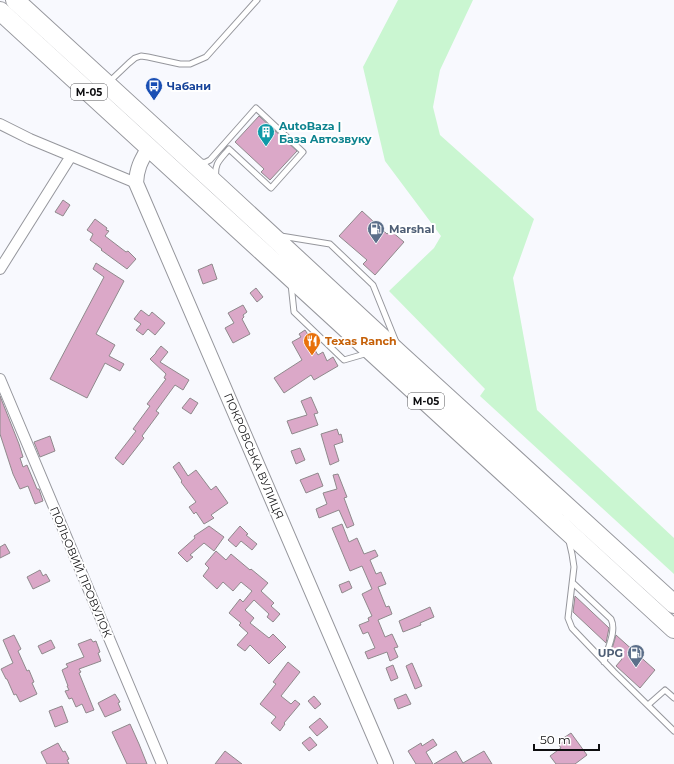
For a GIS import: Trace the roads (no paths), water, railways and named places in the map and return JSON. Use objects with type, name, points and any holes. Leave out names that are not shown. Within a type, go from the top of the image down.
[{"type":"highway","name":"М-05","points":[[15,0],[674,604]]},
{"type":"highway","name":"М-05","points":[[0,11],[674,628]]},
{"type":"street","points":[[0,124],[30,139],[136,183],[137,171],[149,148]]},
{"type":"street","points":[[0,269],[71,156]]},
{"type":"street","name":"ПОКРОВСЬКА ВУЛИЦЯ","points":[[136,183],[386,764]]},
{"type":"street","name":"ПОЛЬОВИЙ ПРОВУЛОК","points":[[0,379],[162,764]]},
{"type":"lane","points":[[107,84],[135,58],[141,56],[180,64],[190,64],[206,57],[257,0]]},
{"type":"lane","points":[[192,162],[199,163],[210,160],[256,108],[303,152],[271,188],[229,149],[217,164],[216,169],[218,185]]},
{"type":"lane","points":[[272,235],[330,244],[373,285],[402,356]]},
{"type":"lane","points":[[290,277],[294,312],[344,360],[372,352]]},
{"type":"lane","points":[[565,528],[574,567],[568,618],[572,628],[674,731]]},
{"type":"lane","points":[[573,583],[611,619],[613,624],[613,631],[604,662]]},
{"type":"lane","points":[[648,705],[665,690],[674,698]]},
{"type":"place","name":"Чабани","points":[[154,101]]},
{"type":"place","name":"AutoBaza | База Автозвуку","points":[[266,147]]},
{"type":"place","name":"Marshal","points":[[376,244]]},
{"type":"place","name":"Texas Ranch","points":[[312,356]]},
{"type":"place","name":"UPG","points":[[636,668]]}]
